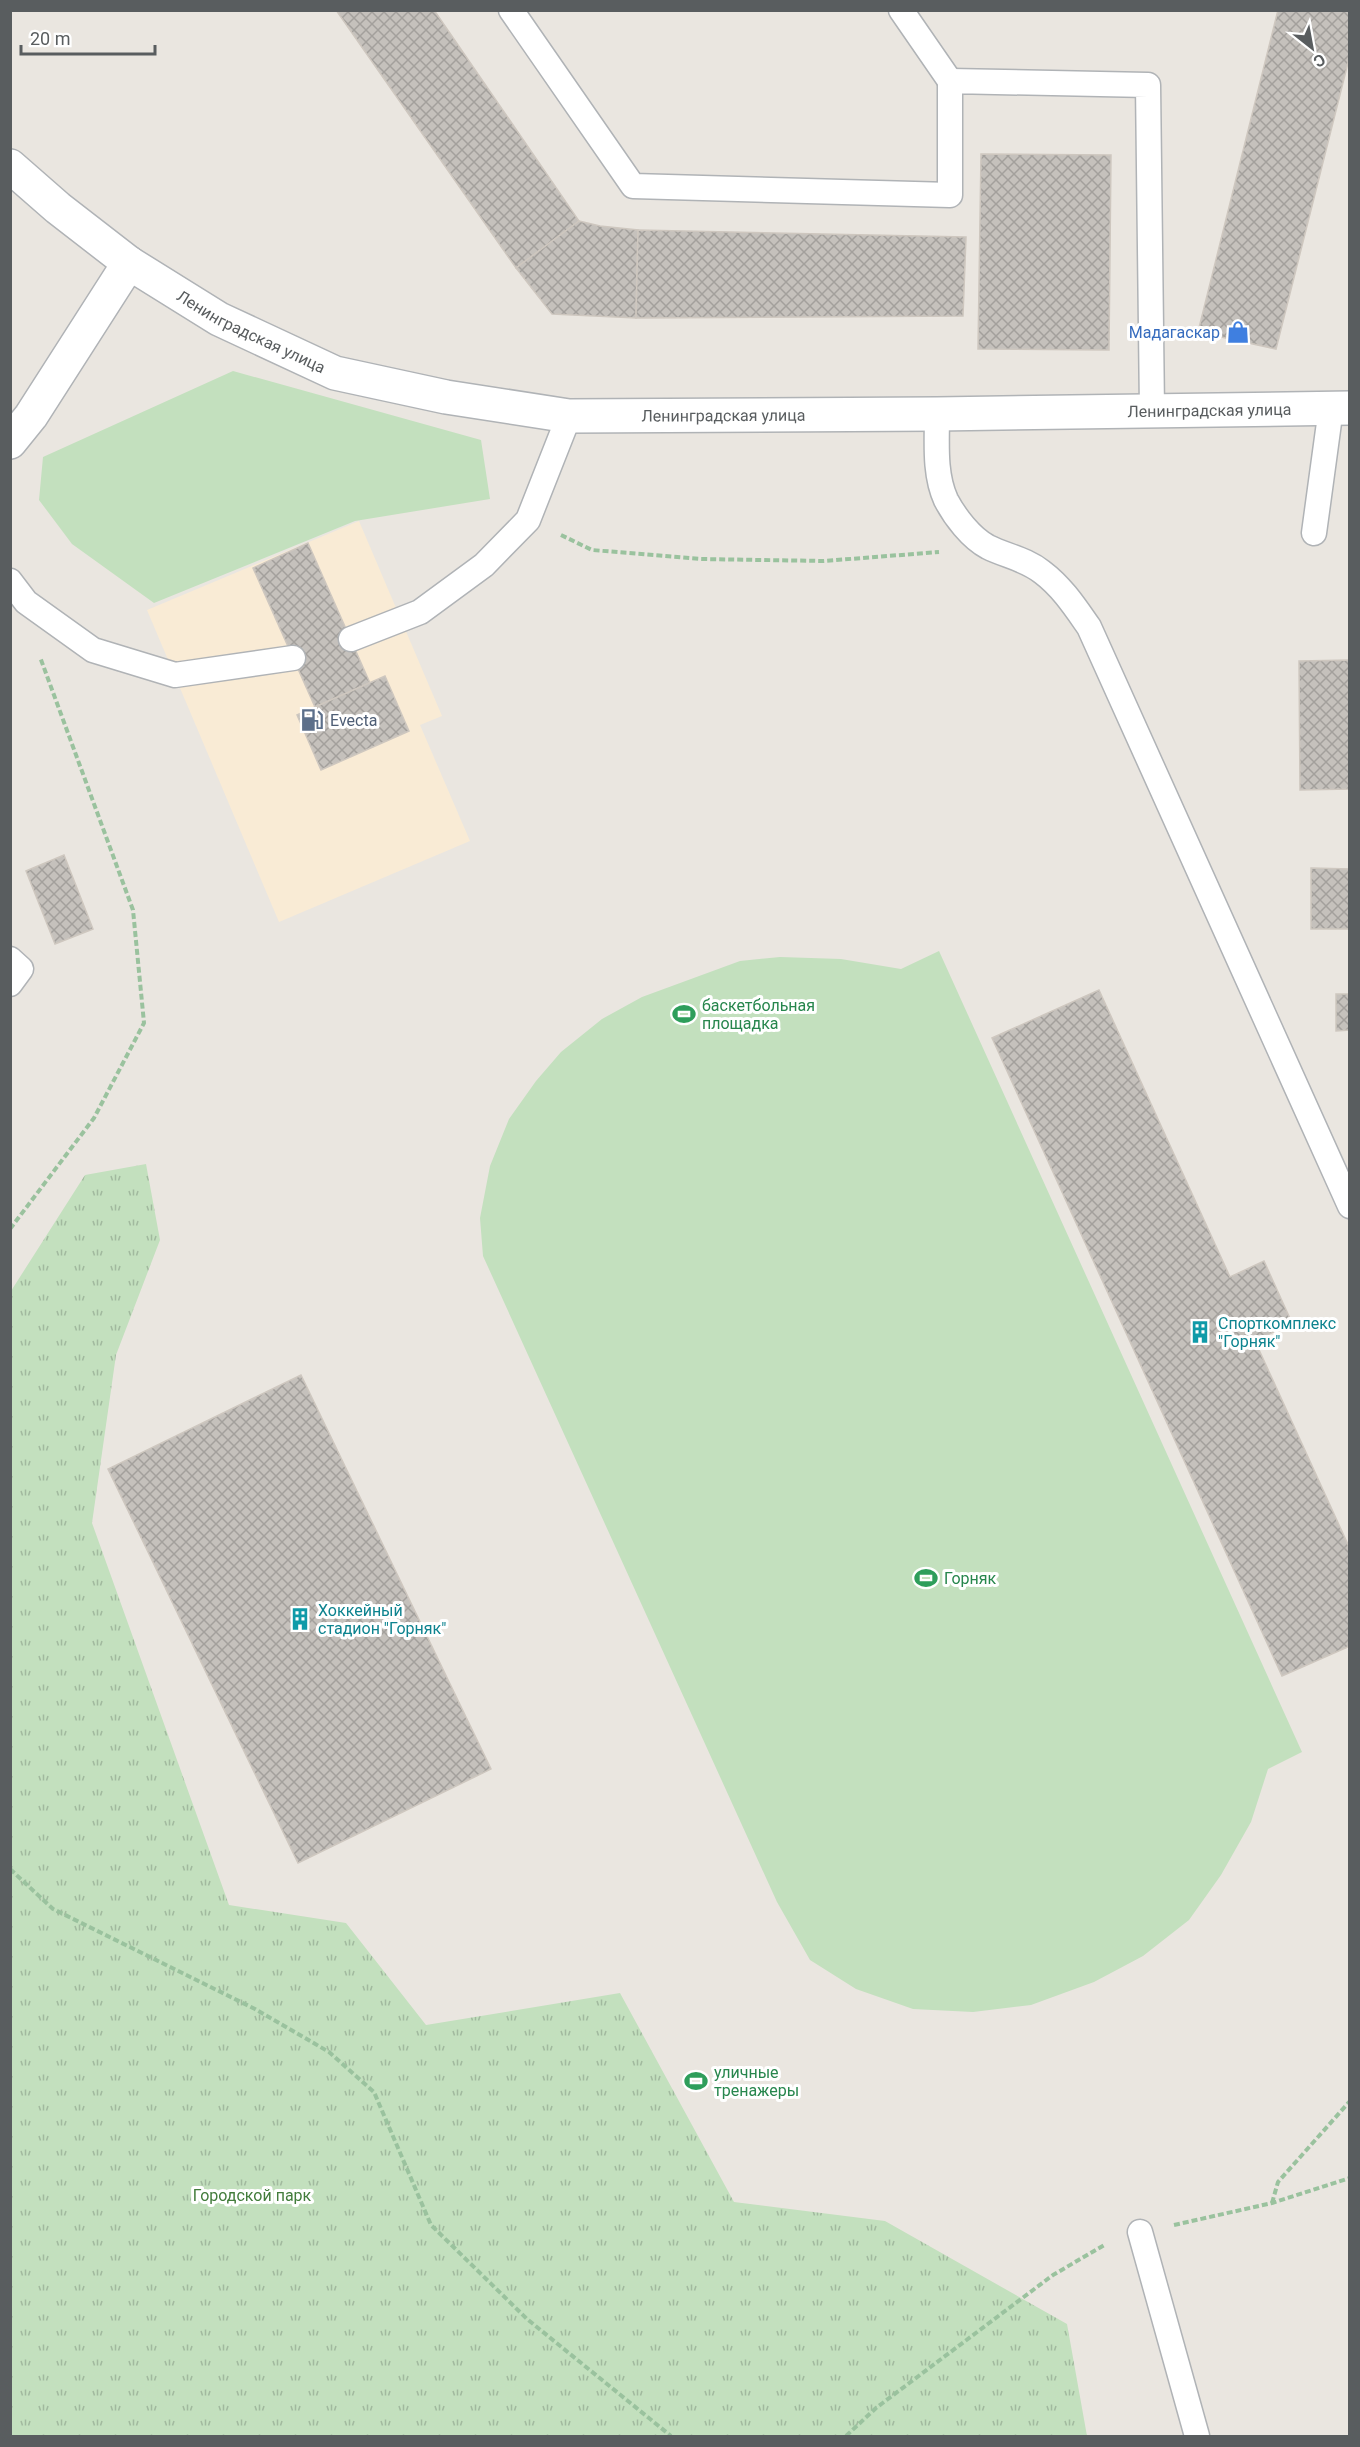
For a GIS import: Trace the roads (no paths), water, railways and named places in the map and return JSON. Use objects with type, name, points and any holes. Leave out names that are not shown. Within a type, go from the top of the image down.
[{"type":"street","name":"Ленинградская улица","points":[[10,166],[58,208],[129,263],[219,319],[336,373],[446,397],[569,416],[937,414],[1340,408]]},
{"type":"street","points":[[10,442],[30,416],[129,263]]},
{"type":"lane","points":[[511,10],[633,186],[950,195],[950,81],[901,10]]},
{"type":"lane","points":[[950,81],[1148,85],[1152,410]]},
{"type":"lane","points":[[1314,533],[1340,408]]},
{"type":"lane","points":[[937,414],[938,470],[946,500],[965,527],[988,547],[1019,558],[1041,571],[1068,596],[1089,627],[1350,1206]]},
{"type":"lane","points":[[351,639],[420,612],[484,565],[528,520],[569,416]]},
{"type":"lane","points":[[12,587],[26,602],[93,650],[175,675],[293,658]]},
{"type":"lane","points":[[10,959],[21,969],[10,984]]},
{"type":"lane","points":[[1140,2232],[1197,2436]]},
{"type":"place","name":"Мадагаскар","points":[[1238,332]]},
{"type":"place","name":"Evecta","points":[[312,720]]},
{"type":"place","name":"баскетбольная площадка","points":[[684,1014]]},
{"type":"place","name":"Спорткомплекс \"Горняк\"","points":[[1200,1332]]},
{"type":"place","name":"Горняк","points":[[926,1578]]},
{"type":"place","name":"Хоккейный стадион \"Горняк\"","points":[[300,1619]]},
{"type":"place","name":"уличные тренажеры","points":[[696,2081]]},
{"type":"park label","name":"Городской парк","points":[[252,2195]]}]
